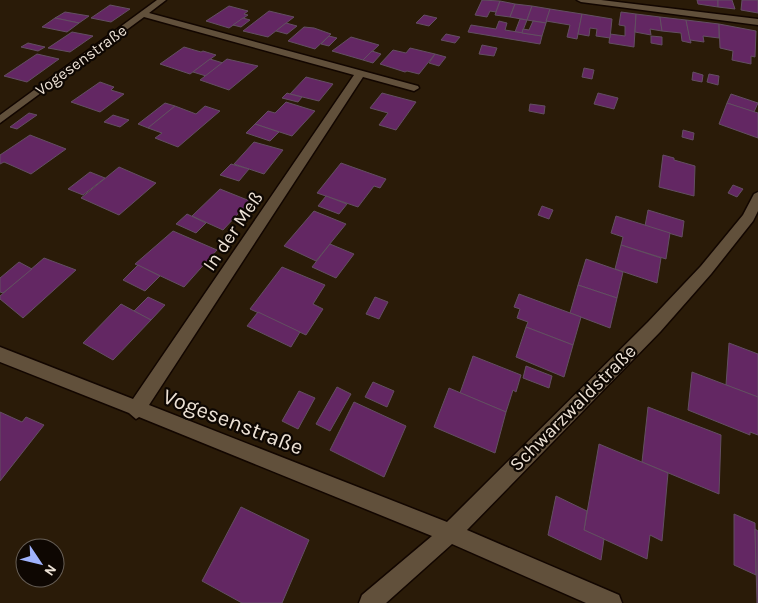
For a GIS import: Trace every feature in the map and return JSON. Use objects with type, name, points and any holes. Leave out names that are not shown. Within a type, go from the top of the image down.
[{"type":"street","name":"Vogesenstraße","points":[[0,120],[162,0]]},
{"type":"street","points":[[581,0],[758,22]]},
{"type":"street","points":[[142,14],[414,88]]},
{"type":"street","name":"In der Meß","points":[[136,410],[360,74]]},
{"type":"street","name":"Schwarzwaldstraße","points":[[370,603],[450,533],[654,327],[748,218],[758,197]]},
{"type":"street","name":"Vogesenstraße","points":[[0,354],[136,410],[450,533],[612,603]]},
{"type":"building","points":[[482,0],[500,1],[496,12],[490,11],[487,17],[475,15]]},
{"type":"building","points":[[697,0],[718,0],[718,7],[698,4]]},
{"type":"building","points":[[718,0],[732,0],[735,9],[718,7]]},
{"type":"building","points":[[742,0],[758,0],[758,13],[741,10]]},
{"type":"building","points":[[500,1],[515,4],[510,17],[495,15]]},
{"type":"building","points":[[515,4],[532,6],[527,20],[510,17]]},
{"type":"building","points":[[110,5],[130,9],[111,22],[91,18]]},
{"type":"building","points":[[229,6],[248,11],[244,14],[248,15],[229,28],[206,21]]},
{"type":"building","points":[[532,6],[550,9],[546,23],[527,20]]},
{"type":"building","points":[[550,9],[582,14],[577,39],[567,37],[570,25],[546,21]]},
{"type":"building","points":[[269,11],[294,17],[268,37],[243,31]]},
{"type":"building","points":[[65,12],[89,16],[79,23],[55,18]]},
{"type":"building","points":[[621,12],[636,14],[634,47],[609,43],[610,34],[625,36],[625,26],[619,25]]},
{"type":"building","points":[[582,14],[612,19],[610,38],[596,36],[597,29],[590,28],[589,36],[578,34]]},
{"type":"building","points":[[636,14],[660,17],[662,31],[650,29],[651,35],[635,32]]},
{"type":"building","points":[[424,15],[437,18],[429,26],[416,23]]},
{"type":"building","points":[[660,17],[686,20],[691,43],[682,41],[681,33],[662,31]]},
{"type":"building","points":[[55,18],[79,23],[67,32],[42,27]]},
{"type":"building","points":[[243,18],[250,20],[241,27],[233,25]]},
{"type":"building","points":[[520,19],[527,20],[522,33],[515,32]]},
{"type":"building","points":[[686,20],[719,24],[719,38],[703,36],[704,42],[690,40]]},
{"type":"building","points":[[499,21],[507,23],[505,30],[542,36],[540,44],[468,32],[471,25],[496,29]]},
{"type":"building","points":[[533,21],[546,23],[542,36],[522,33],[523,29],[529,30]]},
{"type":"building","points":[[286,23],[297,26],[287,34],[276,31]]},
{"type":"building","points":[[719,24],[756,31],[755,57],[751,56],[751,64],[732,60],[733,51],[720,48]]},
{"type":"building","points":[[304,27],[314,28],[331,34],[315,49],[288,41]]},
{"type":"building","points":[[72,32],[93,36],[70,52],[48,48]]},
{"type":"building","points":[[446,34],[460,37],[455,43],[441,40]]},
{"type":"building","points":[[329,36],[337,38],[329,46],[321,44]]},
{"type":"building","points":[[651,36],[662,37],[662,45],[651,43]]},
{"type":"building","points":[[351,37],[379,45],[363,60],[332,51]]},
{"type":"building","points":[[28,43],[45,47],[38,51],[21,47]]},
{"type":"building","points":[[482,45],[497,48],[494,56],[479,54]]},
{"type":"building","points":[[184,47],[216,55],[190,74],[160,64]]},
{"type":"building","points":[[410,48],[435,54],[419,74],[405,72],[380,64],[393,50],[406,53]]},
{"type":"building","points":[[372,51],[381,54],[373,63],[363,60]]},
{"type":"building","points":[[37,54],[59,59],[27,82],[4,76]]},
{"type":"building","points":[[435,54],[446,57],[439,66],[429,63]]},
{"type":"building","points":[[210,59],[223,63],[206,76],[193,72]]},
{"type":"building","points":[[227,59],[258,66],[229,90],[200,80]]},
{"type":"building","points":[[584,68],[594,70],[592,79],[582,77]]},
{"type":"building","points":[[693,72],[703,75],[702,82],[692,80]]},
{"type":"building","points":[[709,74],[719,76],[718,85],[707,82]]},
{"type":"building","points":[[306,77],[333,84],[319,101],[290,94]]},
{"type":"building","points":[[100,82],[114,87],[111,90],[124,94],[100,112],[71,102]]},
{"type":"building","points":[[287,93],[302,97],[298,102],[282,98]]},
{"type":"building","points":[[382,93],[416,102],[396,130],[379,125],[388,113],[370,108]]},
{"type":"building","points":[[598,93],[618,98],[614,109],[594,104]]},
{"type":"building","points":[[731,94],[758,103],[754,112],[727,103]]},
{"type":"building","points":[[286,102],[315,111],[292,136],[255,124],[268,111],[275,113]]},
{"type":"building","points":[[165,103],[175,106],[148,128],[138,124]]},
{"type":"building","points":[[727,103],[758,113],[758,138],[719,124]]},
{"type":"building","points":[[530,104],[545,106],[544,114],[529,111]]},
{"type":"building","points":[[175,106],[196,114],[205,106],[220,111],[178,147],[155,138],[162,133],[148,128]]},
{"type":"building","points":[[29,113],[37,115],[17,129],[10,127]]},
{"type":"building","points":[[113,115],[129,120],[120,127],[104,122]]},
{"type":"building","points":[[255,124],[279,132],[270,141],[246,133]]},
{"type":"building","points":[[683,130],[694,133],[693,140],[682,137]]},
{"type":"building","points":[[30,135],[66,149],[31,174],[4,162],[0,164],[0,155]]},
{"type":"building","points":[[254,142],[283,150],[264,174],[234,164]]},
{"type":"building","points":[[663,155],[695,166],[694,196],[659,187]]},
{"type":"building","points":[[341,163],[386,179],[380,188],[374,186],[358,207],[317,193]]},
{"type":"building","points":[[231,164],[249,169],[239,181],[220,175]]},
{"type":"building","points":[[119,167],[156,183],[119,215],[81,198]]},
{"type":"building","points":[[90,172],[105,178],[83,195],[68,189]]},
{"type":"building","points":[[733,185],[743,189],[737,197],[728,193]]},
{"type":"building","points":[[220,189],[250,201],[223,230],[192,216]]},
{"type":"building","points":[[326,196],[347,204],[339,214],[318,206]]},
{"type":"building","points":[[542,206],[553,210],[549,219],[538,215]]},
{"type":"building","points":[[648,210],[684,221],[682,237],[645,226]]},
{"type":"building","points":[[314,211],[346,224],[316,261],[284,246]]},
{"type":"building","points":[[187,214],[206,223],[196,233],[176,224]]},
{"type":"building","points":[[616,216],[670,233],[666,259],[621,245],[623,237],[611,233]]},
{"type":"building","points":[[173,231],[217,250],[184,287],[135,264]]},
{"type":"building","points":[[330,244],[354,254],[336,278],[312,267]]},
{"type":"building","points":[[621,245],[661,258],[657,283],[615,269]]},
{"type":"building","points":[[44,258],[76,270],[23,318],[0,299],[0,296]]},
{"type":"building","points":[[586,259],[623,272],[617,298],[578,285]]},
{"type":"building","points":[[19,262],[32,269],[3,293],[0,292],[0,278]]},
{"type":"building","points":[[138,265],[160,276],[145,291],[123,280]]},
{"type":"building","points":[[282,267],[325,285],[313,304],[323,309],[306,335],[250,309]]},
{"type":"building","points":[[578,285],[617,298],[610,328],[570,313]]},
{"type":"building","points":[[519,294],[581,317],[573,345],[526,327],[528,322],[517,318],[520,309],[514,307]]},
{"type":"building","points":[[148,297],[165,305],[151,320],[134,311]]},
{"type":"building","points":[[375,297],[388,302],[379,319],[366,314]]},
{"type":"building","points":[[121,304],[151,320],[113,360],[83,343]]},
{"type":"building","points":[[258,312],[300,332],[291,347],[247,326]]},
{"type":"building","points":[[526,327],[573,345],[564,377],[516,357]]},
{"type":"building","points":[[729,343],[758,354],[758,397],[726,385]]},
{"type":"building","points":[[473,356],[521,375],[516,392],[513,390],[506,412],[460,393]]},
{"type":"building","points":[[526,366],[552,376],[549,388],[523,378]]},
{"type":"building","points":[[692,372],[758,397],[758,435],[750,432],[750,435],[688,410]]},
{"type":"building","points":[[373,382],[394,391],[387,407],[365,397]]},
{"type":"building","points":[[337,387],[351,394],[330,431],[316,424]]},
{"type":"building","points":[[449,388],[506,412],[495,453],[434,427]]},
{"type":"building","points":[[299,391],[315,398],[298,429],[282,421]]},
{"type":"building","points":[[354,402],[406,426],[384,477],[330,450]]},
{"type":"building","points":[[648,407],[721,435],[719,494],[642,462]]},
{"type":"building","points":[[0,412],[22,422],[26,417],[44,425],[0,481]]},
{"type":"building","points":[[599,444],[668,473],[662,541],[650,535],[647,559],[584,530]]},
{"type":"building","points":[[556,496],[587,511],[584,530],[604,539],[601,560],[548,535]]},
{"type":"building","points":[[241,507],[309,540],[282,603],[242,603],[202,581]]},
{"type":"building","points":[[734,514],[755,523],[756,575],[734,565]]},
{"type":"building","points":[[755,529],[758,531],[758,603],[757,603]]}]
